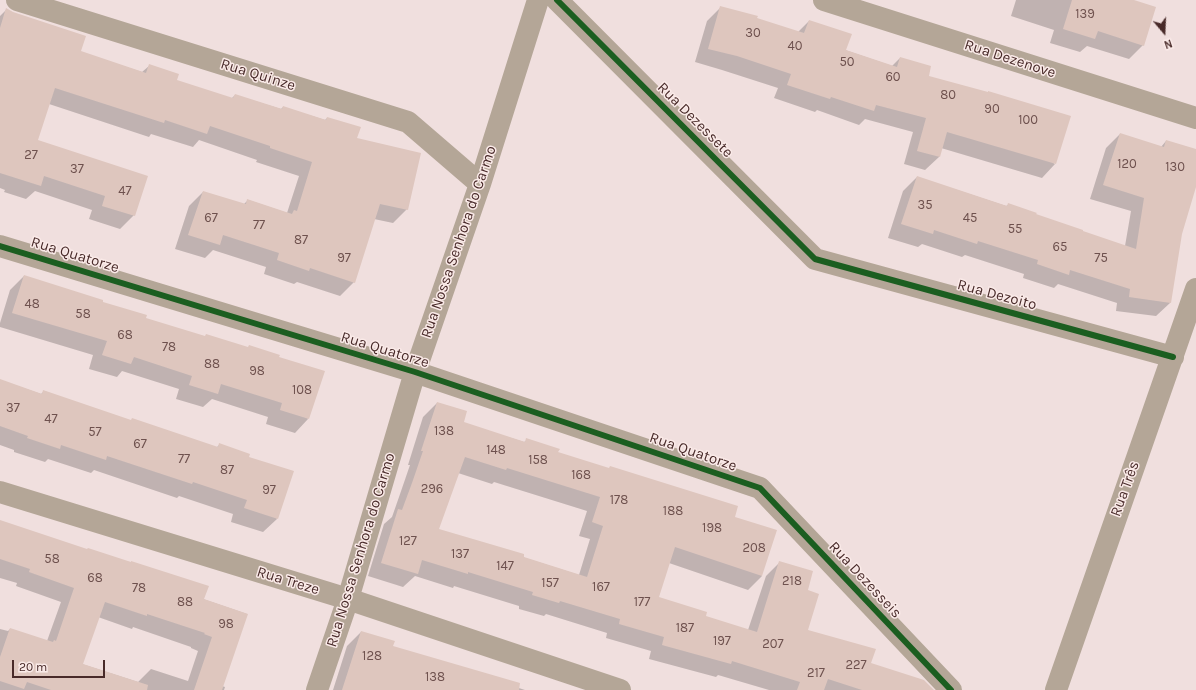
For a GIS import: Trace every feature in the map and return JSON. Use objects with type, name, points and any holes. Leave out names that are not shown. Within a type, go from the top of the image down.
[{"type":"street","name":"Rua Quinze","points":[[16,0],[408,122],[480,184]]},
{"type":"street","name":"Rua Nossa Senhora do Carmo","points":[[317,690],[348,599],[415,372],[480,184],[538,0]]},
{"type":"street","name":"Rua Dezessete","points":[[557,0],[815,259]]},
{"type":"street","name":"Rua Dezenove","points":[[824,0],[1196,118]]},
{"type":"street","name":"Rua Quatorze","points":[[0,246],[415,372],[760,488]]},
{"type":"street","name":"Rua Dezoito","points":[[815,259],[1173,357]]},
{"type":"street","name":"Rua Três","points":[[1056,690],[1196,289]]},
{"type":"street","name":"Rua Dezesseis","points":[[760,488],[951,690]]},
{"type":"street","name":"Rua Treze","points":[[0,492],[348,599],[620,690]]},
{"type":"building","points":[[1072,0],[1134,0],[1156,7],[1144,46],[1098,31],[1095,39],[1063,29]]},
{"type":"building","points":[[720,6],[758,16],[757,18],[804,33],[809,20],[852,34],[846,50],[897,67],[900,57],[931,66],[929,76],[988,91],[1071,116],[1056,164],[947,132],[940,157],[917,151],[926,118],[876,105],[874,111],[831,97],[830,99],[787,85],[791,74],[737,56],[708,49]]},
{"type":"building","points":[[6,8],[13,12],[86,36],[81,51],[146,73],[149,64],[179,74],[177,80],[233,98],[235,94],[282,109],[283,106],[326,120],[327,117],[361,127],[357,138],[421,153],[408,210],[380,204],[355,283],[310,268],[309,271],[277,260],[279,253],[223,235],[220,245],[188,235],[203,191],[246,204],[247,199],[292,214],[294,210],[297,211],[312,162],[210,126],[207,134],[165,120],[164,123],[55,88],[38,140],[148,176],[135,216],[102,206],[105,196],[44,176],[41,186],[0,173],[0,28]]},
{"type":"building","points":[[1120,133],[1164,147],[1166,140],[1196,149],[1196,187],[1182,234],[1171,303],[1129,297],[1130,289],[1070,270],[1069,275],[1037,264],[1038,260],[978,241],[977,244],[934,230],[933,234],[901,224],[917,176],[1007,206],[1008,203],[1136,249],[1144,198],[1103,185]]},
{"type":"building","points":[[24,275],[103,300],[103,302],[147,315],[146,318],[205,336],[206,334],[248,347],[249,345],[280,355],[279,357],[325,371],[309,419],[280,410],[282,403],[221,384],[218,394],[189,385],[192,376],[134,357],[131,364],[102,355],[107,341],[12,313]]},
{"type":"building","points":[[0,379],[42,394],[43,390],[131,420],[132,418],[218,447],[219,443],[250,454],[249,457],[294,471],[278,519],[244,508],[247,500],[193,482],[192,484],[107,456],[106,460],[61,445],[60,449],[27,438],[28,436],[0,426]]},
{"type":"building","points":[[437,402],[467,411],[464,422],[525,442],[526,438],[560,449],[558,452],[609,468],[610,466],[738,506],[735,517],[777,530],[762,576],[675,547],[659,597],[707,612],[706,616],[757,632],[779,561],[813,571],[808,590],[819,594],[808,630],[876,649],[871,663],[924,680],[934,690],[862,690],[828,679],[824,690],[797,690],[800,682],[732,661],[731,664],[662,645],[664,637],[619,624],[620,619],[560,601],[559,603],[532,595],[533,592],[468,572],[468,574],[422,560],[418,574],[381,563],[398,509],[402,510],[412,483],[423,451],[421,451]],"holes":[[[465,457],[506,470],[507,468],[600,497],[592,522],[603,526],[587,577],[524,557],[524,554],[439,529]]]},
{"type":"building","points":[[0,520],[87,549],[88,548],[131,561],[209,586],[204,599],[248,614],[222,690],[194,690],[212,637],[204,634],[205,633],[147,614],[147,616],[105,602],[83,664],[148,685],[147,690],[51,690],[27,682],[24,689],[0,681],[0,657],[10,628],[53,642],[54,640],[56,641],[74,588],[29,572],[30,569],[0,559]]},
{"type":"building","points":[[361,631],[395,641],[393,646],[520,683],[519,690],[342,690]]},
{"type":"cycle path","points":[[557,0],[815,259],[1173,357]]},
{"type":"cycle path","points":[[0,246],[415,372],[760,488],[951,690]]}]
